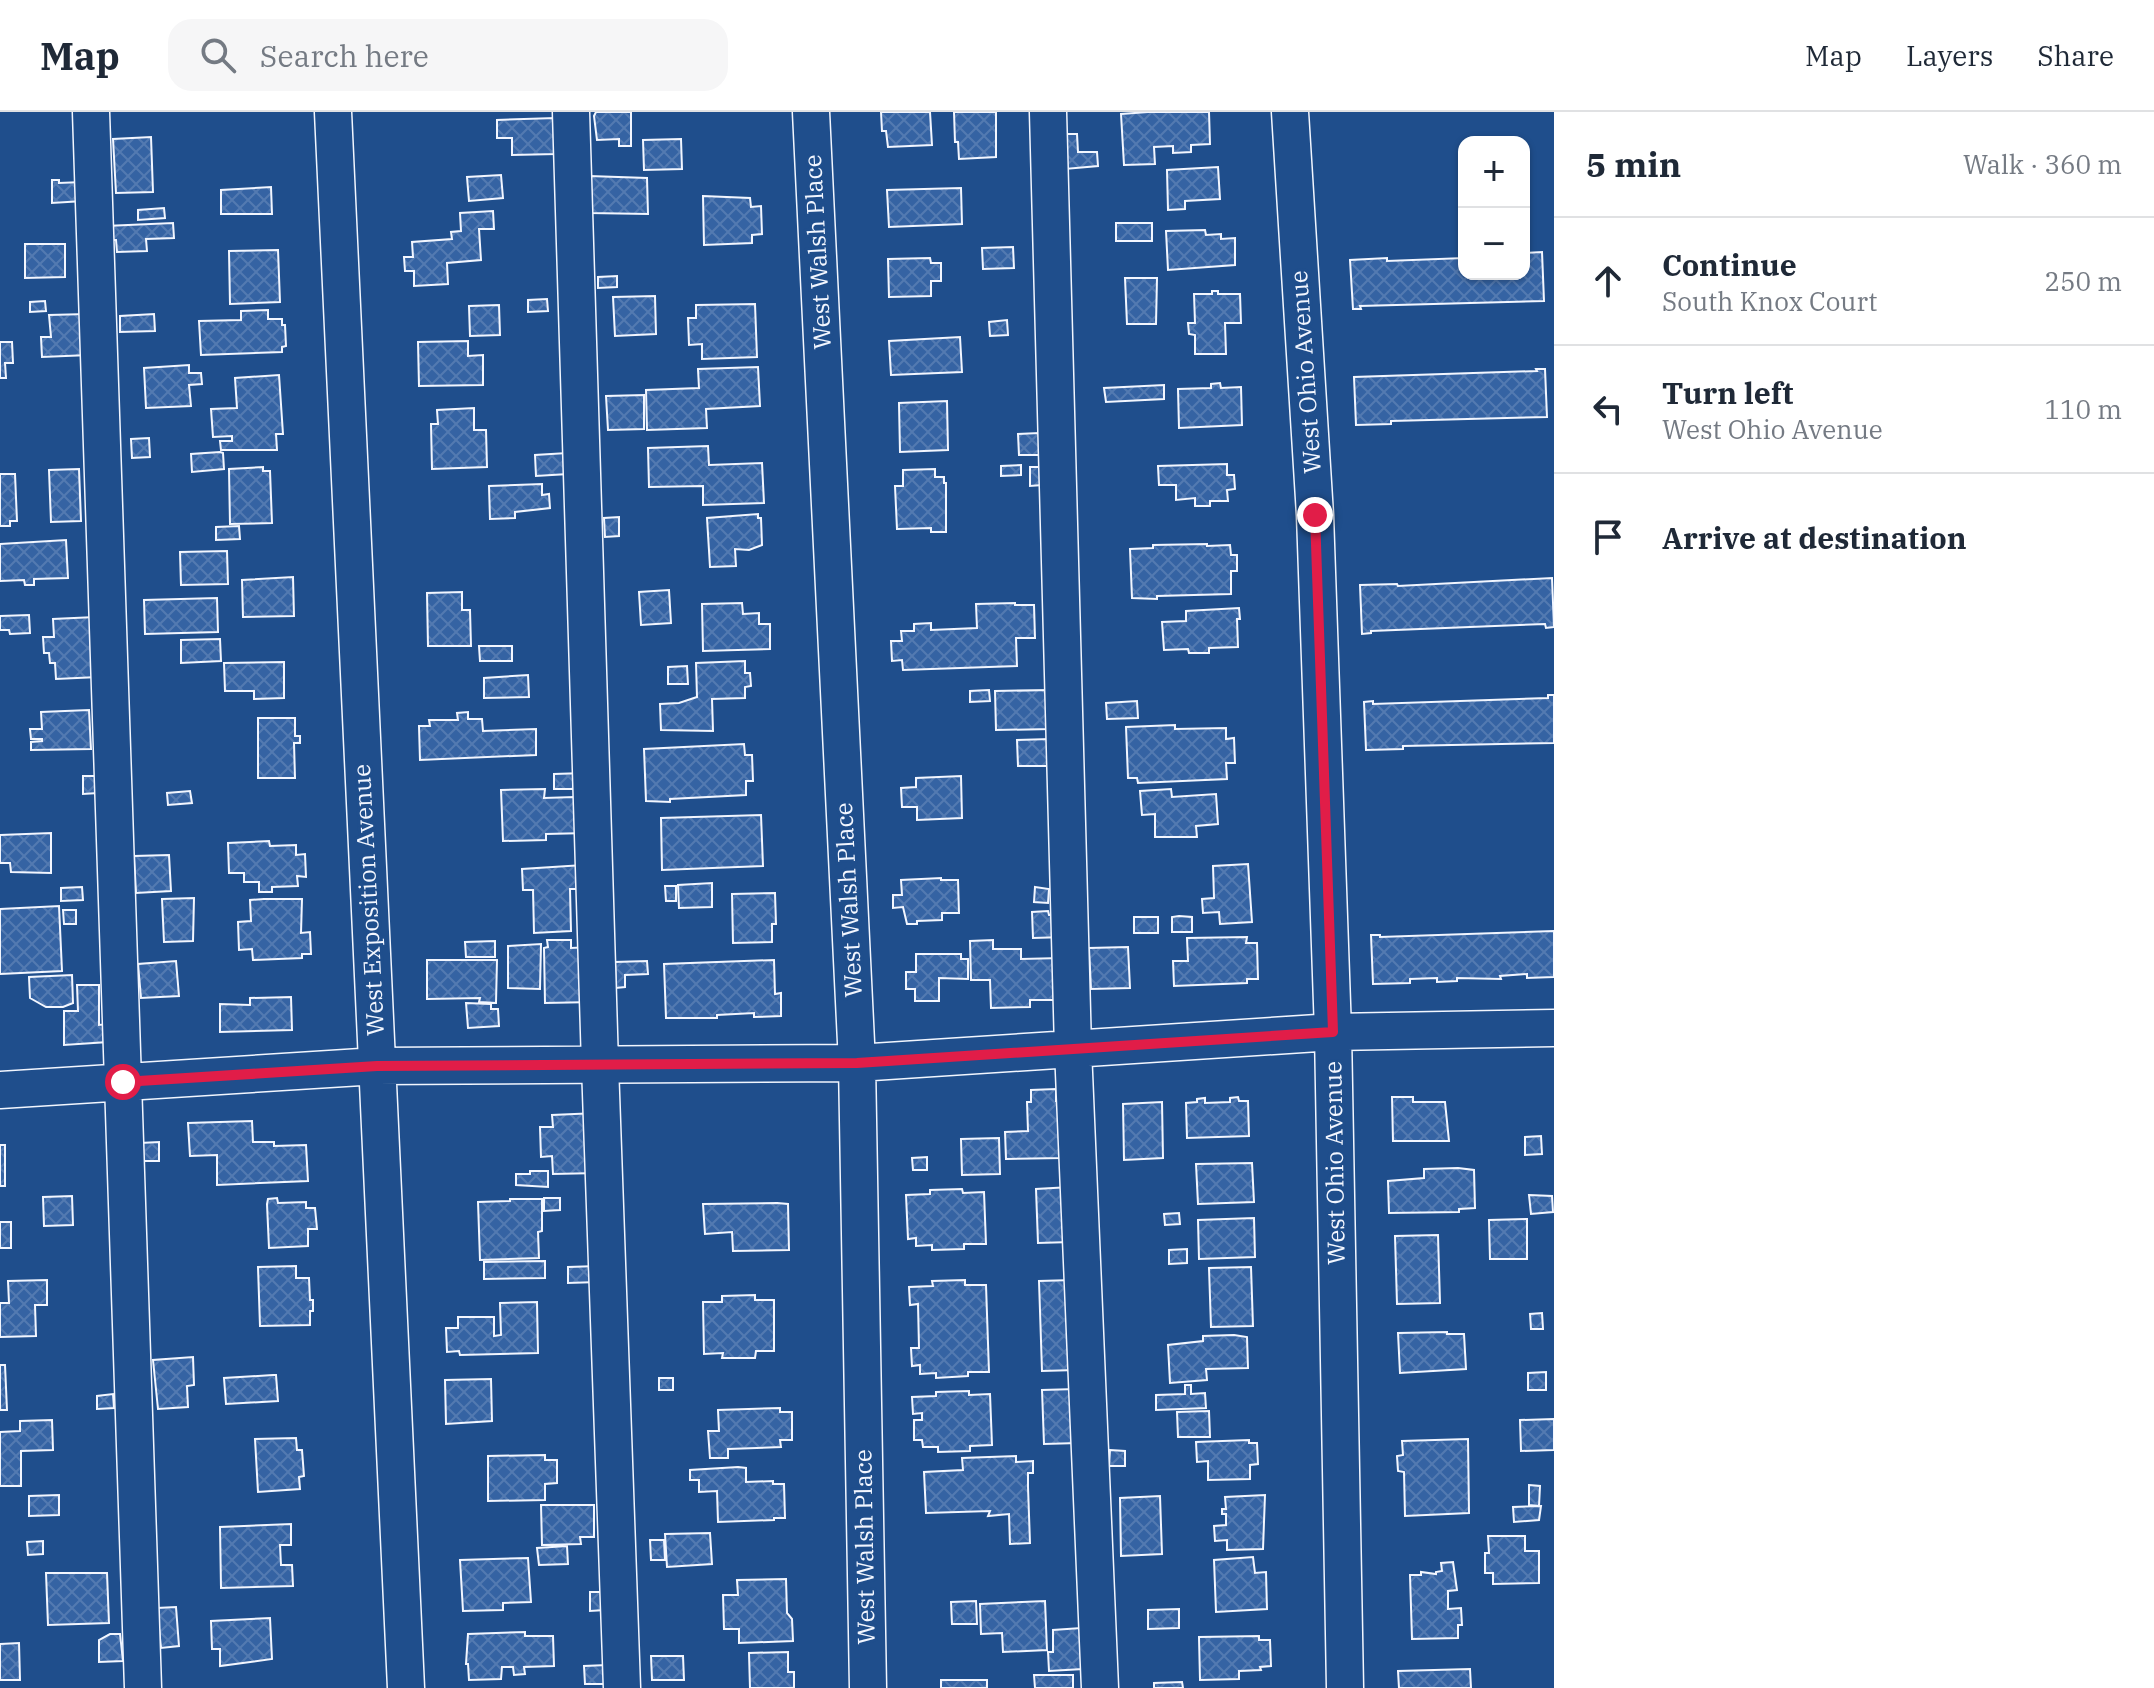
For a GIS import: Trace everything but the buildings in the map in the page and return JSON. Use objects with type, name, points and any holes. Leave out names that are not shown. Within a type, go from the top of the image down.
[{"type":"street","points":[[91,112],[143,1688]]},
{"type":"street","name":"West Exposition Avenue","points":[[333,112],[406,1688]]},
{"type":"street","points":[[571,112],[622,1688]]},
{"type":"street","name":"West Walsh Place","points":[[811,112],[857,1063],[868,1688]]},
{"type":"street","points":[[1048,112],[1073,1049],[1100,1688]]},
{"type":"street","name":"West Ohio Avenue","points":[[1290,112],[1315,515],[1333,1032],[1345,1688]]},
{"type":"street","points":[[0,1090],[377,1066],[857,1063],[1333,1032],[1554,1028],[1554,1053]]},
{"type":"route","points":[[123,1082],[377,1066],[857,1063],[1333,1032],[1315,515]]}]
